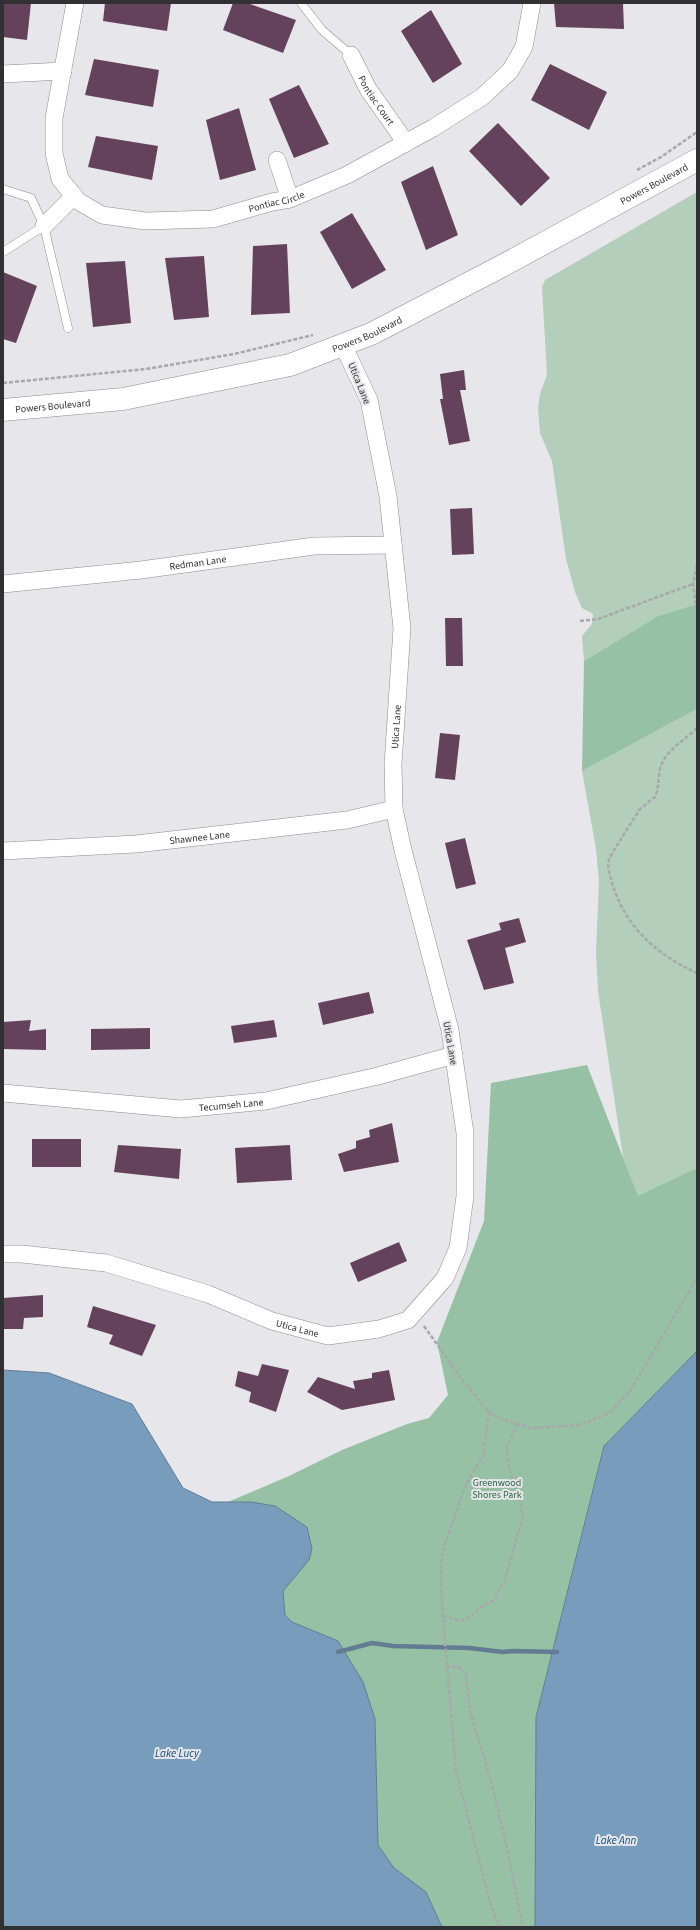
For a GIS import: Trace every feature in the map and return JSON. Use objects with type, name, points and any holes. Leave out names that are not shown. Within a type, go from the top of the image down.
[{"type":"main road","name":"Powers Boulevard","points":[[3,410],[123,398],[290,365],[371,334],[502,266],[697,160]]},
{"type":"street","name":"Pontiac Circle","points":[[75,3],[54,118],[54,153],[60,179],[78,201],[102,215],[145,221],[213,218],[272,202],[290,199],[347,175],[406,143],[482,97],[510,71],[524,47],[532,3]]},
{"type":"street","name":"Pontiac Court","points":[[351,55],[368,88],[406,143]]},
{"type":"street","points":[[3,74],[63,71]]},
{"type":"street","points":[[277,160],[290,199]]},
{"type":"street","points":[[44,226],[74,196]]},
{"type":"street","name":"Utica Lane","points":[[3,1254],[22,1254],[106,1263],[208,1294],[272,1321],[328,1336],[379,1329],[408,1320],[445,1278],[458,1248],[465,1196],[465,1133],[454,1055],[450,1030],[402,850],[394,809],[393,764],[402,628],[388,496],[369,400],[343,345]]},
{"type":"street","name":"Redman Lane","points":[[3,584],[141,570],[314,546],[393,545]]},
{"type":"street","name":"Shawnee Lane","points":[[3,851],[136,844],[347,820],[394,809]]},
{"type":"street","name":"Tecumseh Lane","points":[[3,1093],[181,1109],[266,1101],[378,1076],[454,1055]]},
{"type":"lane","points":[[302,3],[322,30],[351,55]]},
{"type":"lane","points":[[3,189],[32,198],[44,226],[68,328]]},
{"type":"lane","points":[[3,252],[44,226]]},
{"type":"path","points":[[636,171],[661,157],[697,132]]},
{"type":"path","points":[[3,383],[146,369],[234,354],[320,334]]},
{"type":"path","points":[[697,565],[693,574],[697,611],[697,643]]},
{"type":"path","points":[[580,621],[603,618],[652,597],[693,584]]},
{"type":"path","points":[[697,728],[674,748],[664,760],[660,769],[655,797],[640,809],[611,855],[608,866],[623,911],[645,941],[662,954],[697,973]]},
{"type":"path","points":[[414,1313],[463,1381],[489,1412],[499,1418],[531,1428],[580,1425],[609,1413],[629,1393],[697,1278]]},
{"type":"path","points":[[489,1412],[483,1456],[467,1482],[443,1549],[441,1567],[444,1642],[456,1771],[490,1902],[499,1927]]},
{"type":"path","points":[[443,1616],[461,1621],[468,1618],[486,1603],[494,1600],[501,1590],[505,1580],[523,1516],[521,1500],[511,1476],[507,1458],[507,1447],[517,1424]]},
{"type":"path","points":[[446,1666],[459,1667],[466,1674],[470,1711],[492,1785],[523,1927]]},
{"type":"green space","points":[[697,192],[697,604],[658,616],[584,661],[582,636],[592,624],[593,614],[582,608],[575,592],[566,559],[552,461],[540,433],[538,409],[540,394],[547,375],[542,287],[545,280]]},
{"type":"green space","points":[[697,604],[697,709],[582,771],[584,661],[658,616]]},
{"type":"green space","points":[[697,709],[697,1168],[638,1197],[623,1157],[598,991],[596,952],[599,881],[596,849],[582,771]]},
{"type":"green space","name":"Greenwood Shores Park","points":[[587,1065],[638,1196],[697,1168],[697,1351],[604,1446],[536,1717],[535,1927],[442,1927],[426,1892],[394,1868],[378,1845],[375,1719],[338,1641],[292,1622],[285,1615],[283,1591],[308,1560],[312,1549],[307,1527],[228,1502],[289,1476],[342,1450],[407,1424],[429,1418],[448,1395],[437,1342],[484,1221],[491,1083]]},
{"type":"water","name":"Lake Ann","points":[[697,1351],[697,1927],[535,1927],[536,1717],[604,1446]]},
{"type":"water","name":"Lake Lucy","points":[[3,1370],[49,1373],[132,1404],[183,1488],[212,1502],[251,1502],[275,1506],[307,1527],[312,1549],[309,1560],[283,1591],[285,1615],[292,1622],[338,1641],[363,1682],[375,1719],[378,1845],[394,1868],[426,1892],[442,1927],[3,1927]]},
{"type":"building","points":[[3,3],[31,3],[27,40],[3,37]]},
{"type":"building","points":[[105,3],[171,3],[167,31],[103,21]]},
{"type":"building","points":[[233,3],[247,3],[296,20],[283,53],[223,30]]},
{"type":"building","points":[[554,3],[623,3],[624,29],[556,27]]},
{"type":"building","points":[[431,10],[462,64],[433,83],[401,31]]},
{"type":"building","points":[[94,59],[159,70],[153,107],[85,95]]},
{"type":"building","points":[[550,64],[607,92],[589,130],[531,100]]},
{"type":"building","points":[[299,85],[329,144],[294,158],[269,99]]},
{"type":"building","points":[[239,108],[256,170],[220,180],[206,120]]},
{"type":"building","points":[[498,123],[550,178],[521,206],[469,151]]},
{"type":"building","points":[[96,136],[158,146],[152,180],[88,167]]},
{"type":"building","points":[[433,166],[458,235],[426,250],[401,182]]},
{"type":"building","points":[[352,213],[386,270],[352,289],[320,232]]},
{"type":"building","points":[[287,244],[290,313],[251,315],[253,246]]},
{"type":"building","points":[[204,256],[209,317],[174,320],[165,258]]},
{"type":"building","points":[[125,261],[131,323],[93,327],[86,263]]},
{"type":"building","points":[[3,272],[37,286],[16,343],[3,339]]},
{"type":"building","points":[[464,370],[466,390],[460,390],[470,441],[449,445],[440,399],[443,399],[440,374]]},
{"type":"building","points":[[472,508],[474,554],[452,555],[450,509]]},
{"type":"building","points":[[445,618],[462,618],[463,666],[446,666]]},
{"type":"building","points":[[440,733],[460,735],[455,780],[435,778]]},
{"type":"building","points":[[465,838],[476,884],[456,889],[445,843]]},
{"type":"building","points":[[519,918],[526,942],[505,948],[514,983],[484,990],[467,940],[501,930],[499,923]]},
{"type":"building","points":[[369,992],[374,1013],[323,1025],[318,1003]]},
{"type":"building","points":[[31,1020],[29,1031],[46,1029],[46,1050],[3,1049],[3,1022]]},
{"type":"building","points":[[274,1020],[277,1037],[234,1043],[231,1026]]},
{"type":"building","points":[[150,1028],[150,1049],[91,1050],[91,1029]]},
{"type":"building","points":[[392,1123],[399,1162],[344,1172],[338,1154],[356,1148],[356,1141],[370,1137],[369,1130]]},
{"type":"building","points":[[32,1139],[81,1139],[81,1167],[32,1167]]},
{"type":"building","points":[[118,1145],[181,1149],[179,1179],[114,1172]]},
{"type":"building","points":[[290,1145],[292,1180],[237,1183],[235,1148]]},
{"type":"building","points":[[399,1242],[407,1261],[358,1282],[350,1263]]},
{"type":"building","points":[[43,1295],[43,1317],[24,1318],[23,1329],[3,1329],[3,1298]]},
{"type":"building","points":[[93,1306],[156,1325],[142,1356],[109,1344],[113,1335],[87,1327]]},
{"type":"building","points":[[262,1364],[289,1370],[276,1412],[249,1402],[251,1392],[235,1386],[238,1371],[258,1376]]},
{"type":"building","points":[[389,1370],[395,1400],[342,1410],[307,1392],[318,1377],[355,1389],[353,1381],[372,1378],[372,1373]]},
{"type":"waterway","points":[[338,1652],[372,1643],[393,1646],[469,1648],[503,1652],[557,1652]]}]
